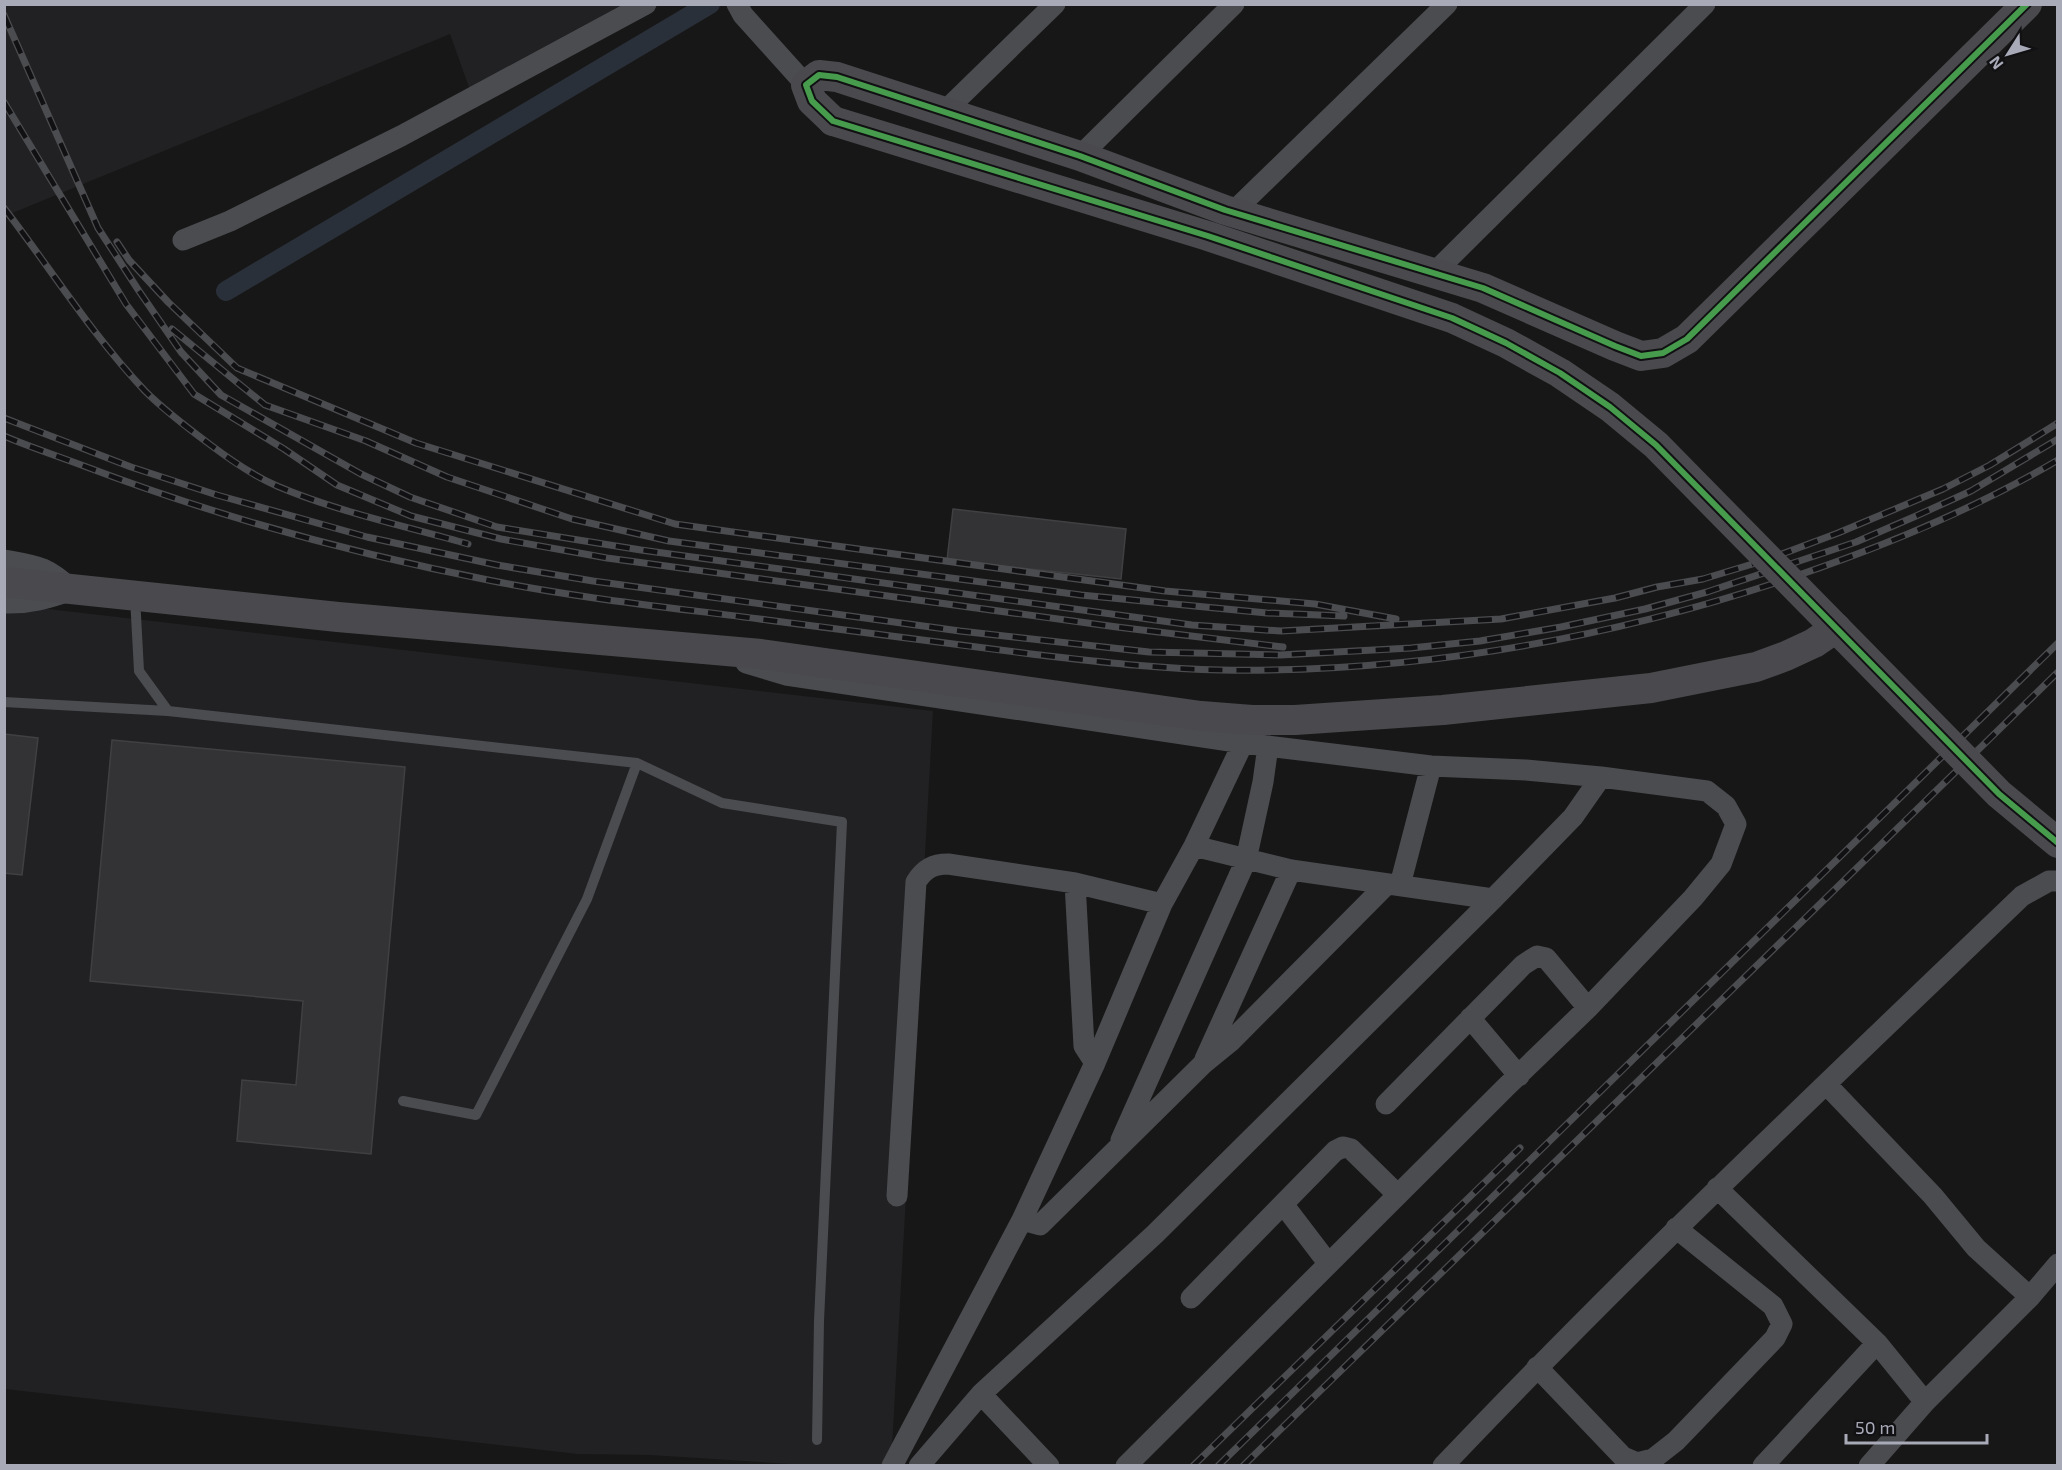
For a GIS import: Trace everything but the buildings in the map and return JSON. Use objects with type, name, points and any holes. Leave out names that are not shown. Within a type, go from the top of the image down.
[{"type":"street","points":[[183,240],[230,221],[401,136],[646,4]]},
{"type":"street","points":[[737,4],[743,15],[806,85],[812,101],[833,121],[1208,236],[1452,318],[1506,343],[1560,373],[1602,401],[1656,445],[1999,794],[2058,843]]},
{"type":"street","points":[[944,113],[1054,4]]},
{"type":"street","points":[[1080,156],[1234,4]]},
{"type":"street","points":[[1233,212],[1448,4]]},
{"type":"street","points":[[1434,273],[1705,4]]},
{"type":"street","points":[[806,85],[819,75],[837,77],[1080,156],[1233,212],[1483,288],[1641,356],[1663,353],[1687,339],[2026,4]]},
{"type":"street","points":[[4,560],[40,566],[58,577],[61,588]]},
{"type":"street","points":[[4,582],[338,617],[761,654],[1201,716],[1252,720],[1295,720],[1443,710],[1651,688],[1756,667],[1814,643],[1836,628]]},
{"type":"street","points":[[4,603],[43,600],[61,588]]},
{"type":"street","points":[[700,649],[786,675],[1243,743],[1431,766],[1526,770],[1707,791],[1726,806],[1736,824],[1721,864],[1693,898],[1588,1008],[1328,1263],[1126,1466]]},
{"type":"street","points":[[892,1466],[1022,1220],[1095,1063],[1162,904],[1194,846],[1243,743]]},
{"type":"street","points":[[1116,1150],[1246,860],[1263,782],[1268,746]]},
{"type":"street","points":[[1022,1220],[1040,1225],[1204,1063],[1231,1041],[1394,885],[1431,766]]},
{"type":"street","points":[[919,1466],[981,1394],[1155,1234],[1493,899],[1573,817],[1601,777]]},
{"type":"street","points":[[1194,846],[1291,870],[1493,899]]},
{"type":"street","points":[[897,1196],[916,882],[921,874],[929,867],[948,864],[1075,883],[1162,904]]},
{"type":"street","points":[[1204,1063],[1291,870]]},
{"type":"street","points":[[1443,1466],[1537,1367],[1676,1228],[2022,896],[2049,881],[2058,881]]},
{"type":"street","points":[[1075,883],[1084,1046],[1095,1063]]},
{"type":"street","points":[[1386,1104],[1523,965],[1537,956],[1546,958],[1588,1008]]},
{"type":"street","points":[[1470,1018],[1519,1076]]},
{"type":"street","points":[[1826,1084],[1933,1196],[1976,1248],[2030,1297]]},
{"type":"street","points":[[1191,1298],[1335,1151],[1343,1148],[1351,1149],[1398,1195]]},
{"type":"street","points":[[1717,1188],[1876,1343],[1924,1402]]},
{"type":"street","points":[[1283,1204],[1328,1263]]},
{"type":"street","points":[[1537,1367],[1623,1457],[1638,1463],[1653,1459],[1676,1441],[1775,1338],[1782,1324],[1773,1306],[1676,1228]]},
{"type":"street","points":[[1869,1466],[1924,1402],[2030,1297],[2058,1264]]},
{"type":"street","points":[[1764,1466],[1876,1343]]},
{"type":"street","points":[[981,1394],[1049,1466]]},
{"type":"lane","points":[[135,597],[139,671],[168,711]]},
{"type":"lane","points":[[4,702],[168,711],[637,763],[722,803],[842,822],[819,1321],[817,1440]]},
{"type":"lane","points":[[403,1101],[476,1115],[587,899],[637,763]]},
{"type":"shaded area","points":[[5,5],[625,5],[470,90],[450,34],[5,216]]},
{"type":"shaded area","points":[[5,604],[933,711],[891,1465],[807,1465],[650,1455],[578,1454],[5,1389]]},
{"type":"waterway","points":[[226,291],[710,4]]},
{"type":"railway","points":[[4,15],[98,228],[181,352],[221,395],[361,474],[410,497],[497,527],[641,550],[1192,625],[1281,631],[1501,619],[1703,579],[1769,559],[1943,489],[1990,465],[2058,423]]},
{"type":"railway","points":[[4,102],[126,304],[194,394],[284,449],[337,485],[411,516],[501,539],[607,558],[1117,627],[1283,647]]},
{"type":"railway","points":[[4,208],[89,325],[126,370],[161,406],[220,452],[260,478],[300,495],[348,511],[468,544]]},
{"type":"railway","points":[[117,242],[129,260],[168,302],[237,368],[416,443],[675,524],[1165,591],[1315,604],[1396,619]]},
{"type":"railway","points":[[172,329],[265,405],[366,441],[447,477],[572,519],[669,541],[1081,595],[1267,613],[1344,616]]},
{"type":"railway","points":[[4,418],[131,467],[217,495],[367,537],[497,565],[593,581],[960,631],[1149,652],[1280,655],[1411,648],[1480,641],[1645,609],[1707,592],[1856,542],[1916,516],[1971,491],[2058,439]]},
{"type":"railway","points":[[4,436],[134,484],[235,517],[389,559],[493,581],[630,603],[1031,654],[1102,662],[1221,670],[1294,669],[1440,658],[1512,648],[1655,618],[1796,576],[1864,552],[1963,510],[2058,460]]},
{"type":"railway","points":[[1218,1466],[2058,643]]},
{"type":"railway","points":[[1243,1466],[2058,672]]},
{"type":"railway","points":[[1193,1466],[1520,1148]]},
{"type":"cycle path","points":[[2027,4],[1687,339],[1663,353],[1641,356],[1483,288],[1225,210],[1080,156],[837,77],[819,75],[806,85],[812,101],[833,121],[1208,236],[1452,318],[1506,343],[1560,373],[1610,407],[1656,445],[1999,794],[2058,843]]}]
